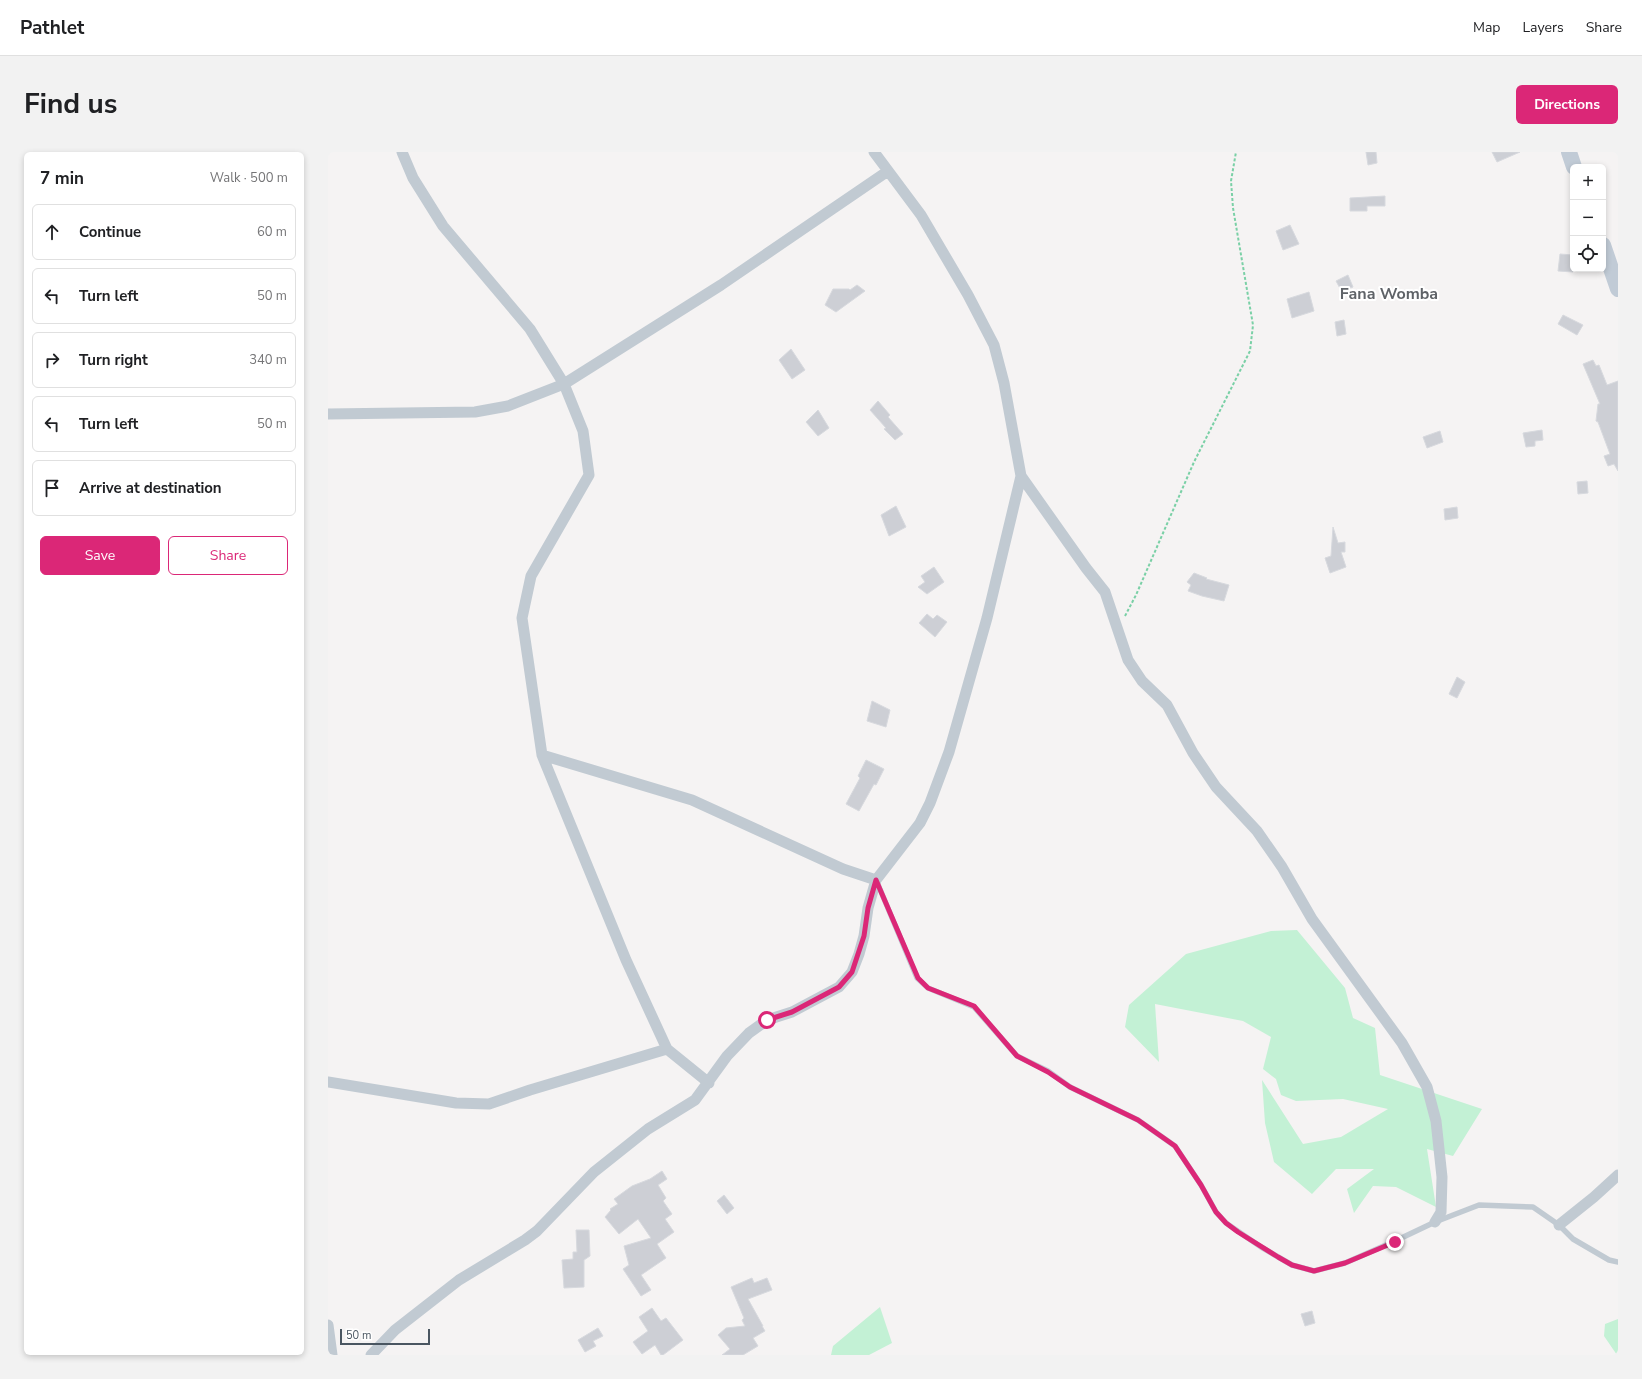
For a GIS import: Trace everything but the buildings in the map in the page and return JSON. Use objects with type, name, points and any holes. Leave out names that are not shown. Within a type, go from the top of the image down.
[{"type":"main road","points":[[1569,152],[1573,164]]},
{"type":"main road","points":[[1606,254],[1618,289]]},
{"type":"street","points":[[402,152],[413,178],[442,226],[530,329],[564,384],[583,431],[589,475],[531,576],[522,618],[542,755],[626,960],[667,1049],[709,1083]]},
{"type":"street","points":[[371,1355],[395,1330],[459,1280],[525,1240],[537,1231],[594,1172],[648,1130],[695,1100],[709,1083],[727,1056],[749,1033],[767,1020],[792,1012],[839,987],[852,972],[864,936],[868,908],[876,880],[920,823],[930,803],[949,752],[987,618],[1021,476],[1004,383],[994,345],[968,295],[920,215],[874,152]]},
{"type":"street","points":[[328,414],[475,412],[508,406],[564,384],[721,285],[888,172]]},
{"type":"street","points":[[1021,476],[1086,568],[1105,592],[1128,660],[1142,681],[1167,705],[1193,753],[1216,787],[1257,831],[1282,867],[1312,919],[1402,1042],[1427,1087],[1436,1121],[1442,1177],[1441,1212],[1435,1222]]},
{"type":"street","points":[[542,755],[692,800],[843,869],[876,880]]},
{"type":"street","points":[[328,1082],[456,1103],[488,1104],[667,1049]]},
{"type":"street","points":[[1559,1225],[1594,1197],[1618,1175]]},
{"type":"street","points":[[328,1325],[332,1355]]},
{"type":"lane","points":[[876,880],[918,978],[928,988],[974,1006],[1017,1056],[1048,1072],[1070,1087],[1138,1120],[1175,1146],[1201,1185],[1216,1212],[1226,1223],[1272,1254],[1292,1265],[1314,1271],[1345,1263],[1395,1242],[1435,1222],[1479,1205],[1533,1207],[1559,1225],[1573,1239],[1610,1260],[1618,1262]]},
{"type":"path","points":[[1118,628],[1136,595],[1194,462],[1250,351],[1253,325],[1234,215],[1231,181],[1236,152]]},
{"type":"green space","points":[[1297,930],[1345,988],[1353,1018],[1375,1028],[1380,1075],[1482,1109],[1453,1156],[1427,1149],[1436,1207],[1396,1187],[1373,1186],[1354,1213],[1347,1189],[1374,1169],[1336,1169],[1312,1194],[1274,1162],[1265,1123],[1262,1080],[1303,1144],[1341,1137],[1388,1109],[1343,1099],[1296,1101],[1281,1095],[1276,1079],[1263,1069],[1271,1037],[1243,1021],[1155,1004],[1159,1062],[1125,1027],[1129,1005],[1186,954],[1271,931]]},
{"type":"green space","points":[[880,1307],[892,1343],[869,1355],[831,1355],[833,1346]]},
{"type":"green space","points":[[1618,1319],[1617,1355],[1604,1336],[1605,1324]]},
{"type":"district","name":"Fana Womba","points":[[1389,294]]},
{"type":"route","points":[[767,1020],[792,1012],[825,995],[839,987],[852,972],[864,936],[868,908],[876,880],[918,978],[928,988],[974,1006],[1017,1056],[1048,1072],[1070,1087],[1138,1120],[1175,1146],[1201,1185],[1216,1212],[1226,1223],[1238,1232],[1292,1265],[1314,1271],[1345,1263],[1395,1242]]}]
